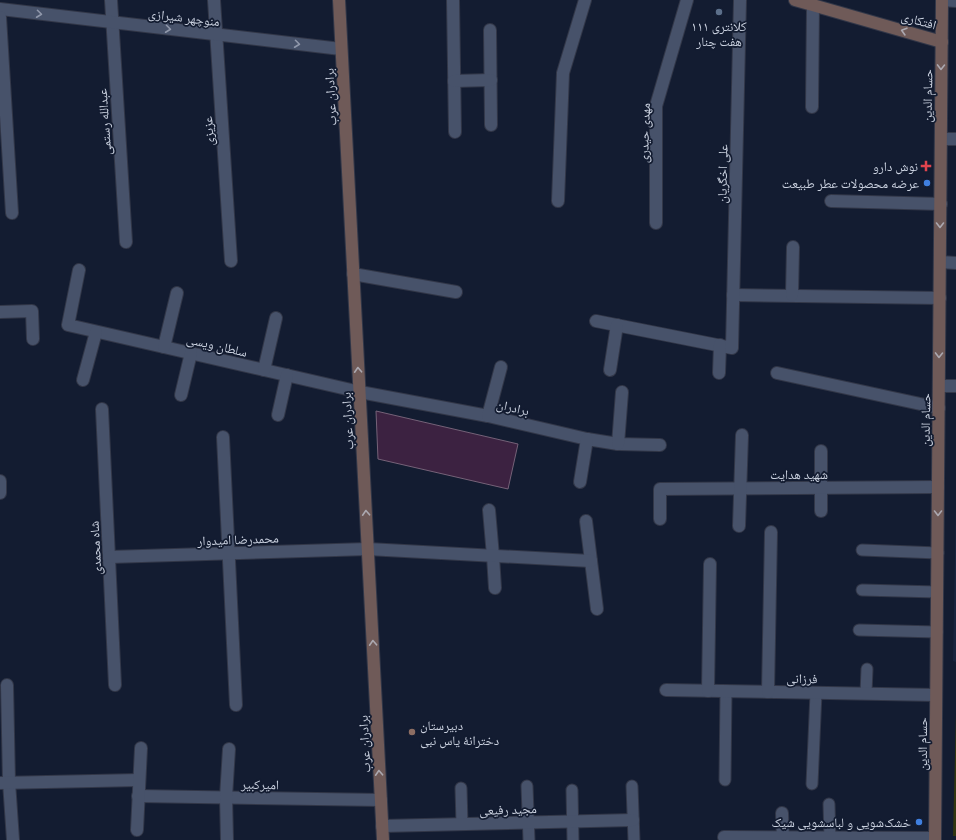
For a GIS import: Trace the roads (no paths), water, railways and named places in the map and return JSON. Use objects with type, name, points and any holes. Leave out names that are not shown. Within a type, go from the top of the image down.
[{"type":"street","name":"عبدالله رستمی","points":[[111,0],[126,242]]},
{"type":"street","name":"عزیزی","points":[[214,0],[231,261]]},
{"type":"street","name":"برادران عرب","points":[[339,0],[383,840]]},
{"type":"street","points":[[453,0],[455,132]]},
{"type":"street","points":[[558,201],[562,73],[585,0]]},
{"type":"street","name":"مهدی حیدری","points":[[656,223],[656,106],[687,0]]},
{"type":"street","name":"علی اخگریان","points":[[719,373],[726,347],[733,295],[740,0]]},
{"type":"street","name":"افتکاری","points":[[795,0],[942,42]]},
{"type":"street","points":[[942,0],[956,1]]},
{"type":"street","name":"حسام الدین","points":[[935,839],[942,0]]},
{"type":"street","points":[[812,107],[813,5]]},
{"type":"street","name":"منوچهر شیرازی","points":[[0,9],[341,50]]},
{"type":"street","points":[[0,17],[12,213]]},
{"type":"street","points":[[490,30],[491,126]]},
{"type":"street","points":[[454,81],[490,80]]},
{"type":"street","points":[[941,139],[956,139]]},
{"type":"street","points":[[831,201],[941,204]]},
{"type":"street","points":[[792,295],[793,247]]},
{"type":"street","points":[[940,262],[956,263]]},
{"type":"street","name":"سلطان ویسی","points":[[79,270],[68,325],[360,392]]},
{"type":"street","points":[[353,274],[456,292]]},
{"type":"street","points":[[164,347],[177,293]]},
{"type":"street","points":[[733,295],[940,298]]},
{"type":"street","points":[[0,312],[32,311],[33,340]]},
{"type":"street","points":[[264,370],[276,318]]},
{"type":"street","points":[[596,321],[726,347]]},
{"type":"street","points":[[610,370],[617,325]]},
{"type":"street","points":[[83,380],[96,332]]},
{"type":"street","points":[[181,395],[191,353]]},
{"type":"street","points":[[488,416],[501,367]]},
{"type":"street","points":[[777,373],[939,408]]},
{"type":"street","points":[[278,415],[287,375]]},
{"type":"street","points":[[939,386],[956,386]]},
{"type":"street","name":"برادران","points":[[360,392],[488,416],[587,439],[618,444],[660,445]]},
{"type":"street","points":[[618,444],[622,392]]},
{"type":"street","name":"شاه محمدی","points":[[102,409],[115,685]]},
{"type":"street","points":[[739,526],[742,435]]},
{"type":"street","points":[[223,437],[236,705]]},
{"type":"street","points":[[580,482],[587,439]]},
{"type":"street","points":[[821,451],[821,511]]},
{"type":"street","points":[[0,481],[0,493]]},
{"type":"street","name":"شهید هدایت","points":[[660,520],[660,489],[938,488]]},
{"type":"street","points":[[489,510],[495,588]]},
{"type":"street","points":[[586,520],[597,609]]},
{"type":"street","points":[[768,692],[771,532]]},
{"type":"street","name":"محمدرضا امیدوار","points":[[109,556],[368,549],[591,561]]},
{"type":"street","points":[[708,691],[710,564]]},
{"type":"street","points":[[7,685],[5,783],[13,840]]},
{"type":"street","name":"فرزانی","points":[[666,690],[936,695]]},
{"type":"street","points":[[137,830],[141,748]]},
{"type":"street","points":[[227,840],[226,797],[229,749]]},
{"type":"street","points":[[5,783],[139,780]]},
{"type":"street","name":"امیرکبیر","points":[[138,796],[380,800]]},
{"type":"street","points":[[782,813],[783,839]]},
{"type":"street","name":"مجید رفیعی","points":[[382,826],[633,820]]},
{"type":"street","points":[[724,837],[783,839],[935,839]]},
{"type":"lane","points":[[862,550],[938,553]]},
{"type":"lane","points":[[862,590],[937,592]]},
{"type":"lane","points":[[859,630],[937,632]]},
{"type":"lane","points":[[866,693],[867,669]]},
{"type":"lane","points":[[725,780],[726,691]]},
{"type":"lane","points":[[812,784],[816,693]]},
{"type":"lane","points":[[527,786],[529,840]]},
{"type":"lane","points":[[632,786],[634,840]]},
{"type":"lane","points":[[461,788],[462,824]]},
{"type":"lane","points":[[572,790],[573,840]]},
{"type":"lane","points":[[829,804],[830,839]]},
{"type":"place","name":"کلانتری ۱۱۱ هفت چنار","points":[[719,12]]},
{"type":"place","name":"نوش دارو","points":[[926,166]]},
{"type":"place","name":"عرضه محصولات عطر طبیعت","points":[[927,183]]},
{"type":"place","name":"دبیرستان دخترانهٔ یاس نبی","points":[[412,732]]},
{"type":"place","name":"خشک‌شویی و لباسشویی شیک","points":[[919,822]]}]
